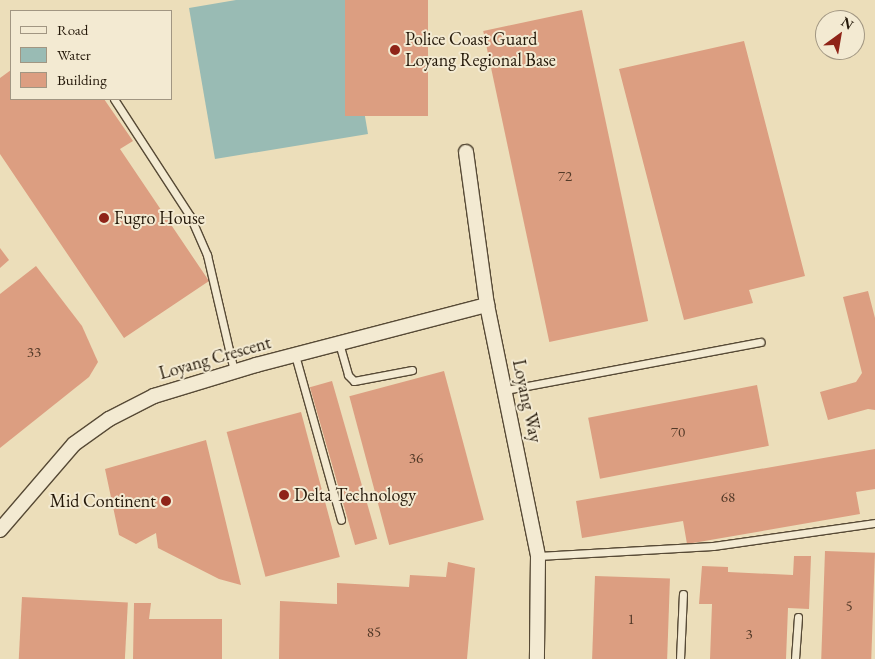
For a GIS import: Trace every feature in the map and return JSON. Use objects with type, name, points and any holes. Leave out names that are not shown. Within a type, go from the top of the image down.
[{"type":"street","name":"Loyang Way","points":[[466,152],[487,305],[506,390],[538,556],[537,659]]},
{"type":"street","name":"Loyang Crescent","points":[[0,530],[74,444],[109,419],[154,396],[234,371],[487,305]]},
{"type":"lane","points":[[115,100],[190,216],[206,255],[234,371]]},
{"type":"lane","points":[[506,390],[761,342]]},
{"type":"lane","points":[[339,343],[348,375],[354,381],[412,370]]},
{"type":"lane","points":[[295,355],[341,520]]},
{"type":"lane","points":[[538,556],[713,546],[875,523]]},
{"type":"lane","points":[[680,659],[683,594]]},
{"type":"lane","points":[[795,659],[798,617]]},
{"type":"water","points":[[236,0],[345,0],[368,134],[215,159],[189,8]]},
{"type":"building","name":"Police Coast Guard Loyang Regional Base","points":[[345,0],[428,0],[428,116],[345,116]]},
{"type":"building","points":[[582,10],[648,321],[549,342],[483,31]]},
{"type":"building","points":[[744,41],[805,276],[749,290],[753,303],[684,320],[619,69]]},
{"type":"building","name":"Fugro House","points":[[10,71],[10,100],[105,100],[133,141],[120,149],[209,281],[124,338],[0,154],[0,78]]},
{"type":"building","points":[[0,248],[9,260],[0,268]]},
{"type":"building","points":[[36,266],[82,326],[98,362],[89,377],[0,448],[0,294]]},
{"type":"building","points":[[868,291],[875,318],[875,410],[868,409],[828,420],[820,392],[856,382],[862,373],[843,297]]},
{"type":"building","points":[[444,371],[484,520],[389,545],[349,396]]},
{"type":"building","points":[[332,381],[377,539],[355,545],[310,387]]},
{"type":"building","points":[[757,385],[769,446],[600,479],[588,418]]},
{"type":"building","name":"Delta Technology","points":[[301,412],[340,557],[265,577],[227,432]]},
{"type":"building","name":"Mid Continent","points":[[206,440],[241,585],[219,579],[158,548],[156,533],[136,544],[119,535],[105,469]]},
{"type":"building","points":[[875,449],[875,489],[856,492],[860,514],[687,544],[683,521],[582,538],[576,501]]},
{"type":"building","points":[[825,551],[875,553],[871,659],[821,659]]},
{"type":"building","points":[[794,556],[811,556],[809,609],[788,608],[786,659],[710,659],[712,604],[699,604],[702,566],[728,567],[728,572],[793,575]]},
{"type":"building","points":[[448,562],[475,568],[467,659],[279,659],[280,601],[337,604],[337,583],[409,587],[410,575],[446,577]]},
{"type":"building","points":[[595,576],[670,579],[667,659],[592,659]]},
{"type":"building","points":[[22,597],[128,603],[125,659],[19,659]]},
{"type":"building","points":[[134,603],[151,603],[149,619],[222,619],[222,659],[133,659]]},
{"type":"place","name":"Police Coast Guard Loyang Regional Base","points":[[395,50]]},
{"type":"place","name":"Fugro House","points":[[104,218]]},
{"type":"place","name":"Delta Technology","points":[[284,495]]},
{"type":"place","name":"Mid Continent","points":[[166,501]]}]
